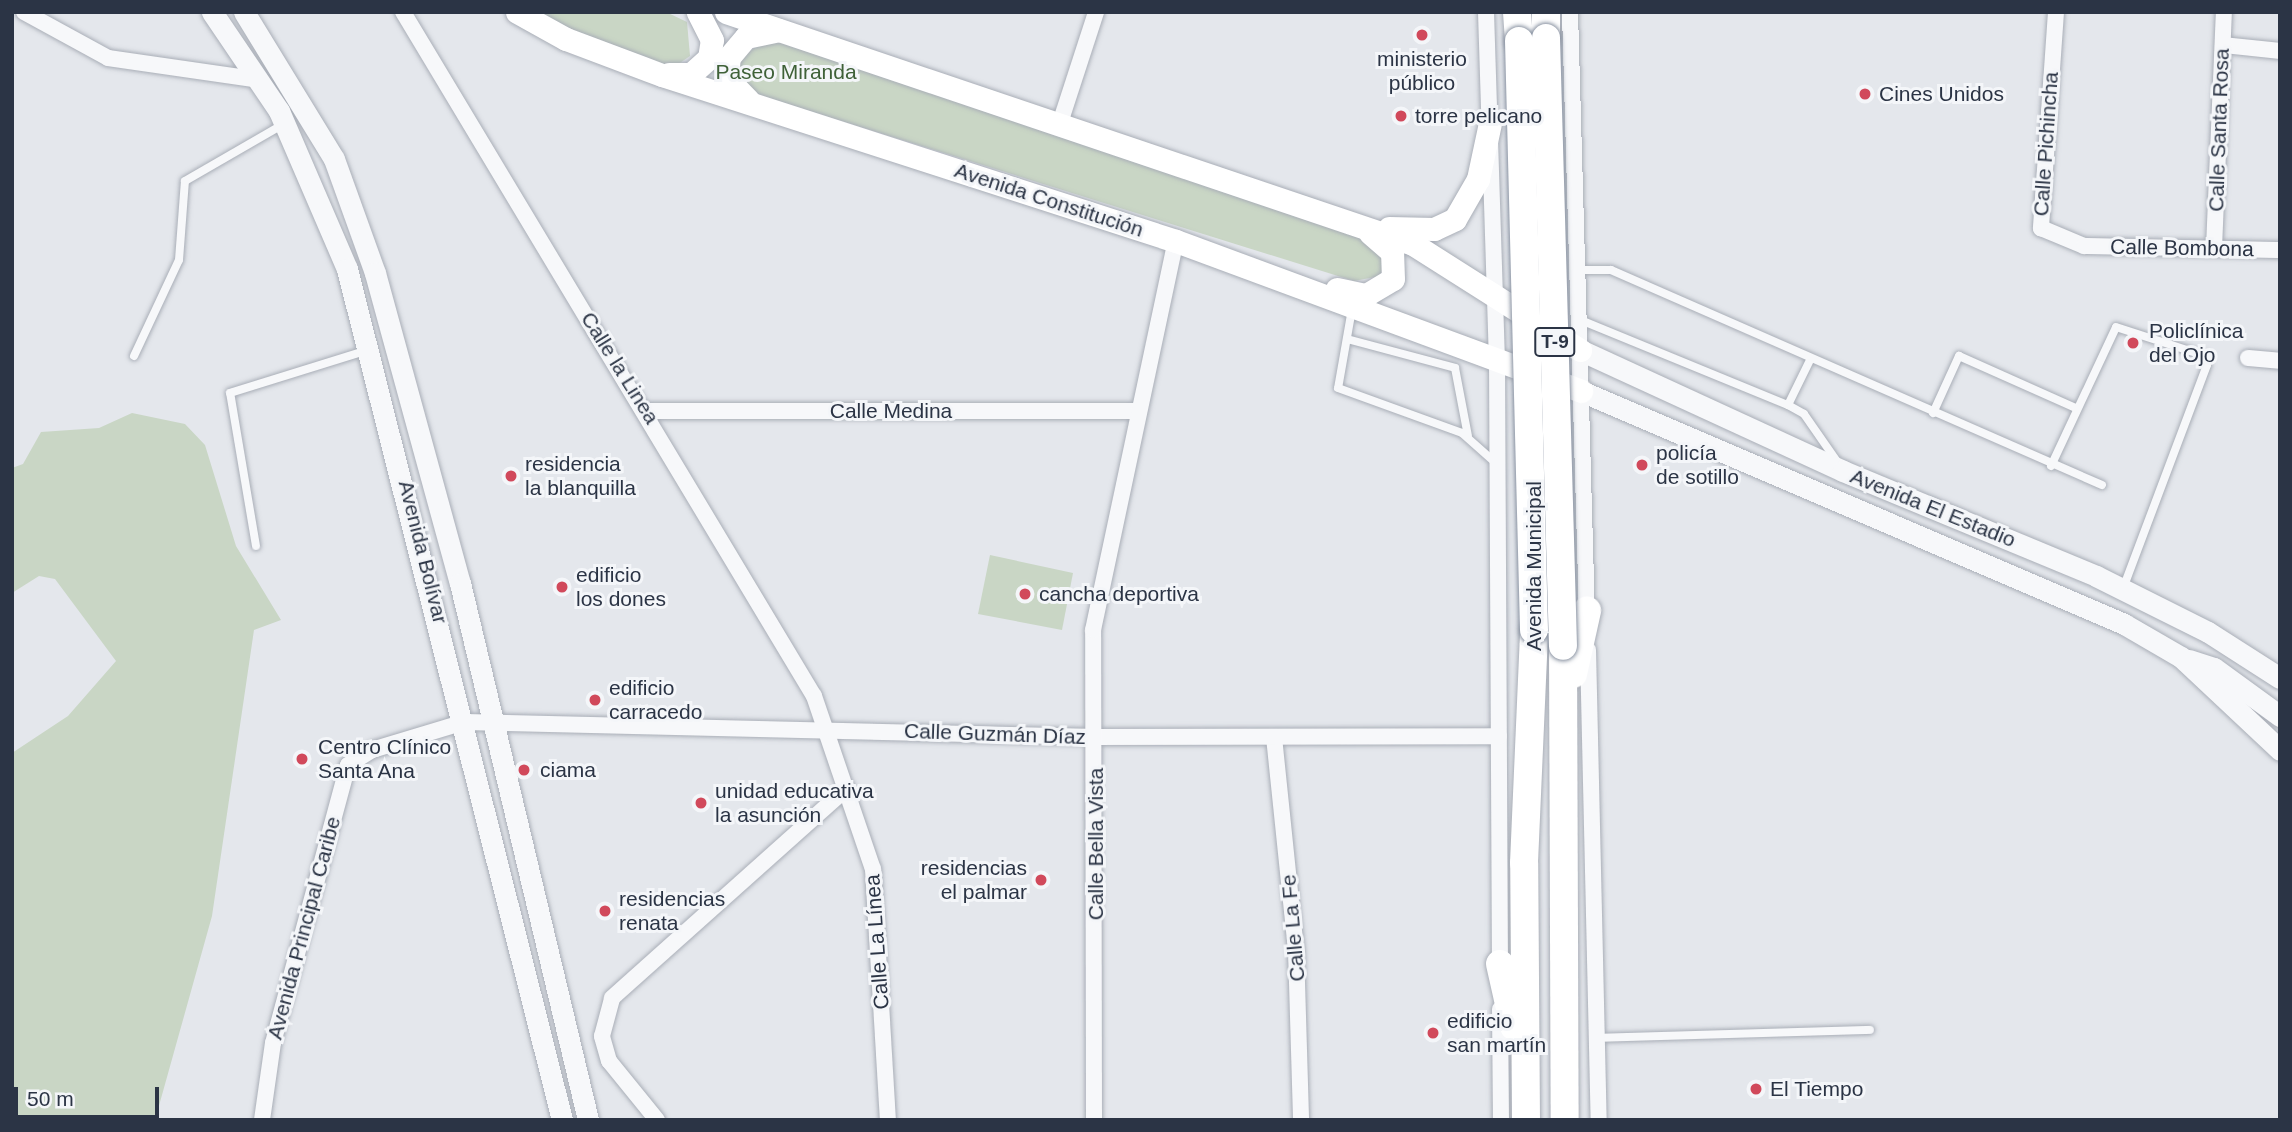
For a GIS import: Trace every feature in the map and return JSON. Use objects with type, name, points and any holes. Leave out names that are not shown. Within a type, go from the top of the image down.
[{"type":"highway","name":"Avenida Municipal","points":[[1517,12],[1537,30],[1563,646],[1565,1120]]},
{"type":"highway","name":"Avenida Municipal","points":[[1527,1120],[1524,863],[1534,630],[1537,30]]},
{"type":"highway","points":[[1563,721],[1587,611]]},
{"type":"highway","points":[[1500,964],[1526,1081]]},
{"type":"main road","name":"Avenida Constitución","points":[[517,12],[566,39],[662,75],[1176,241],[1581,391]]},
{"type":"main road","points":[[662,75],[691,74],[709,58],[712,40],[698,12]]},
{"type":"main road","points":[[734,13],[778,30],[1060,120],[1413,244],[1496,300],[1580,350]]},
{"type":"main road","points":[[757,105],[727,78],[729,57],[746,37],[778,30]]},
{"type":"main road","points":[[1338,217],[1399,230],[1434,229],[1454,219],[1478,179],[1490,123]]},
{"type":"main road","points":[[1176,241],[1351,293],[1378,293],[1393,279],[1392,252],[1338,217]]},
{"type":"street","points":[[24,12],[107,58],[260,80]]},
{"type":"street","name":"Avenida Bolívar","points":[[212,12],[260,80],[285,124],[347,269],[465,722],[562,1120]]},
{"type":"street","name":"Calle la Linea","points":[[403,12],[647,411],[814,696],[827,730]]},
{"type":"street","points":[[1060,120],[1096,12]]},
{"type":"street","name":"Avenida Municipal","points":[[1486,12],[1497,360],[1501,1120]]},
{"type":"street","name":"T-9","points":[[1570,12],[1599,1120]]},
{"type":"street","name":"Calle Pichincha","points":[[2056,12],[2038,218],[2051,237],[2084,246]]},
{"type":"street","name":"Calle Santa Rosa","points":[[2214,248],[2224,12]]},
{"type":"street","name":"Avenida Bolívar","points":[[248,14],[334,159],[362,236],[460,583],[588,1120]]},
{"type":"street","points":[[2222,45],[2280,51]]},
{"type":"street","name":"Calle Bella Vista","points":[[1094,1120],[1097,737],[1093,630],[1135,411],[1176,241]]},
{"type":"street","name":"Calle Bombona","points":[[2084,246],[2280,250]]},
{"type":"street","name":"Avenida El Estadio","points":[[1580,350],[1843,471],[2123,589],[2208,632],[2280,678]]},
{"type":"street","points":[[2248,358],[2280,361]]},
{"type":"street","name":"Avenida El Estadio","points":[[1581,391],[2124,624],[2180,657],[2280,750]]},
{"type":"street","name":"Calle Medina","points":[[647,411],[1135,411]]},
{"type":"street","name":"Avenida El Estadio","points":[[2180,657],[2214,668],[2280,716]]},
{"type":"street","name":"Avenida Principal Caribe","points":[[262,1120],[273,1043],[348,765],[358,754],[465,722],[492,723]]},
{"type":"street","name":"Calle Guzmán Díaz","points":[[492,723],[1097,737],[1499,736]]},
{"type":"street","name":"Calle La Línea","points":[[827,730],[873,869],[888,1120]]},
{"type":"street","name":"Calle La Fe","points":[[1273,737],[1296,949],[1301,1120]]},
{"type":"street","points":[[657,1120],[609,1061],[602,1036],[612,998],[847,788]]},
{"type":"lane","points":[[134,356],[179,260],[185,181],[285,124]]},
{"type":"lane","points":[[1577,270],[1611,270],[2051,466],[2102,485]]},
{"type":"lane","points":[[1353,306],[1338,388],[1468,436],[1498,464]]},
{"type":"lane","points":[[1578,319],[1788,405],[1824,438],[1843,471]]},
{"type":"lane","points":[[2051,466],[2076,408],[2119,325],[2205,356],[2207,365],[2123,589]]},
{"type":"lane","points":[[1347,339],[1455,368],[1468,436]]},
{"type":"lane","points":[[256,547],[230,393],[368,350]]},
{"type":"lane","points":[[1933,413],[1959,356],[2076,408]]},
{"type":"lane","points":[[1788,405],[1811,358]]},
{"type":"lane","points":[[1597,1038],[1870,1030]]},
{"type":"green space","name":"Paseo Miranda","points":[[539,12],[666,12],[687,22],[690,56],[671,69],[603,47]]},
{"type":"green space","name":"Paseo Miranda","points":[[769,37],[1375,242],[1386,259],[1380,276],[1354,281],[755,94],[737,77],[737,61]]},
{"type":"green space","points":[[132,413],[185,424],[205,445],[236,546],[281,620],[254,630],[212,916],[155,1120],[12,1120],[12,753],[68,716],[116,661],[55,579],[39,576],[12,593],[12,468],[23,464],[41,432],[99,428]]},
{"type":"green space","name":"cancha deportiva","points":[[990,555],[1073,573],[1062,630],[978,614]]},
{"type":"place","name":"ministerio público","points":[[1422,35]]},
{"type":"place","name":"Cines Unidos","points":[[1865,94]]},
{"type":"place","name":"torre pelicano","points":[[1401,116]]},
{"type":"place","name":"Policlínica del Ojo","points":[[2133,343]]},
{"type":"place","name":"policía de sotillo","points":[[1642,465]]},
{"type":"place","name":"residencia la blanquilla","points":[[511,476]]},
{"type":"place","name":"edificio los dones","points":[[562,587]]},
{"type":"place","name":"cancha deportiva","points":[[1025,594]]},
{"type":"place","name":"edificio carracedo","points":[[595,700]]},
{"type":"place","name":"Centro Clínico Santa Ana","points":[[302,759]]},
{"type":"place","name":"ciama","points":[[524,770]]},
{"type":"place","name":"unidad educativa la asunción","points":[[701,803]]},
{"type":"place","name":"residencias el palmar","points":[[1041,880]]},
{"type":"place","name":"residencias renata","points":[[605,911]]},
{"type":"place","name":"edificio san martín","points":[[1433,1033]]},
{"type":"place","name":"El Tiempo","points":[[1756,1089]]}]
